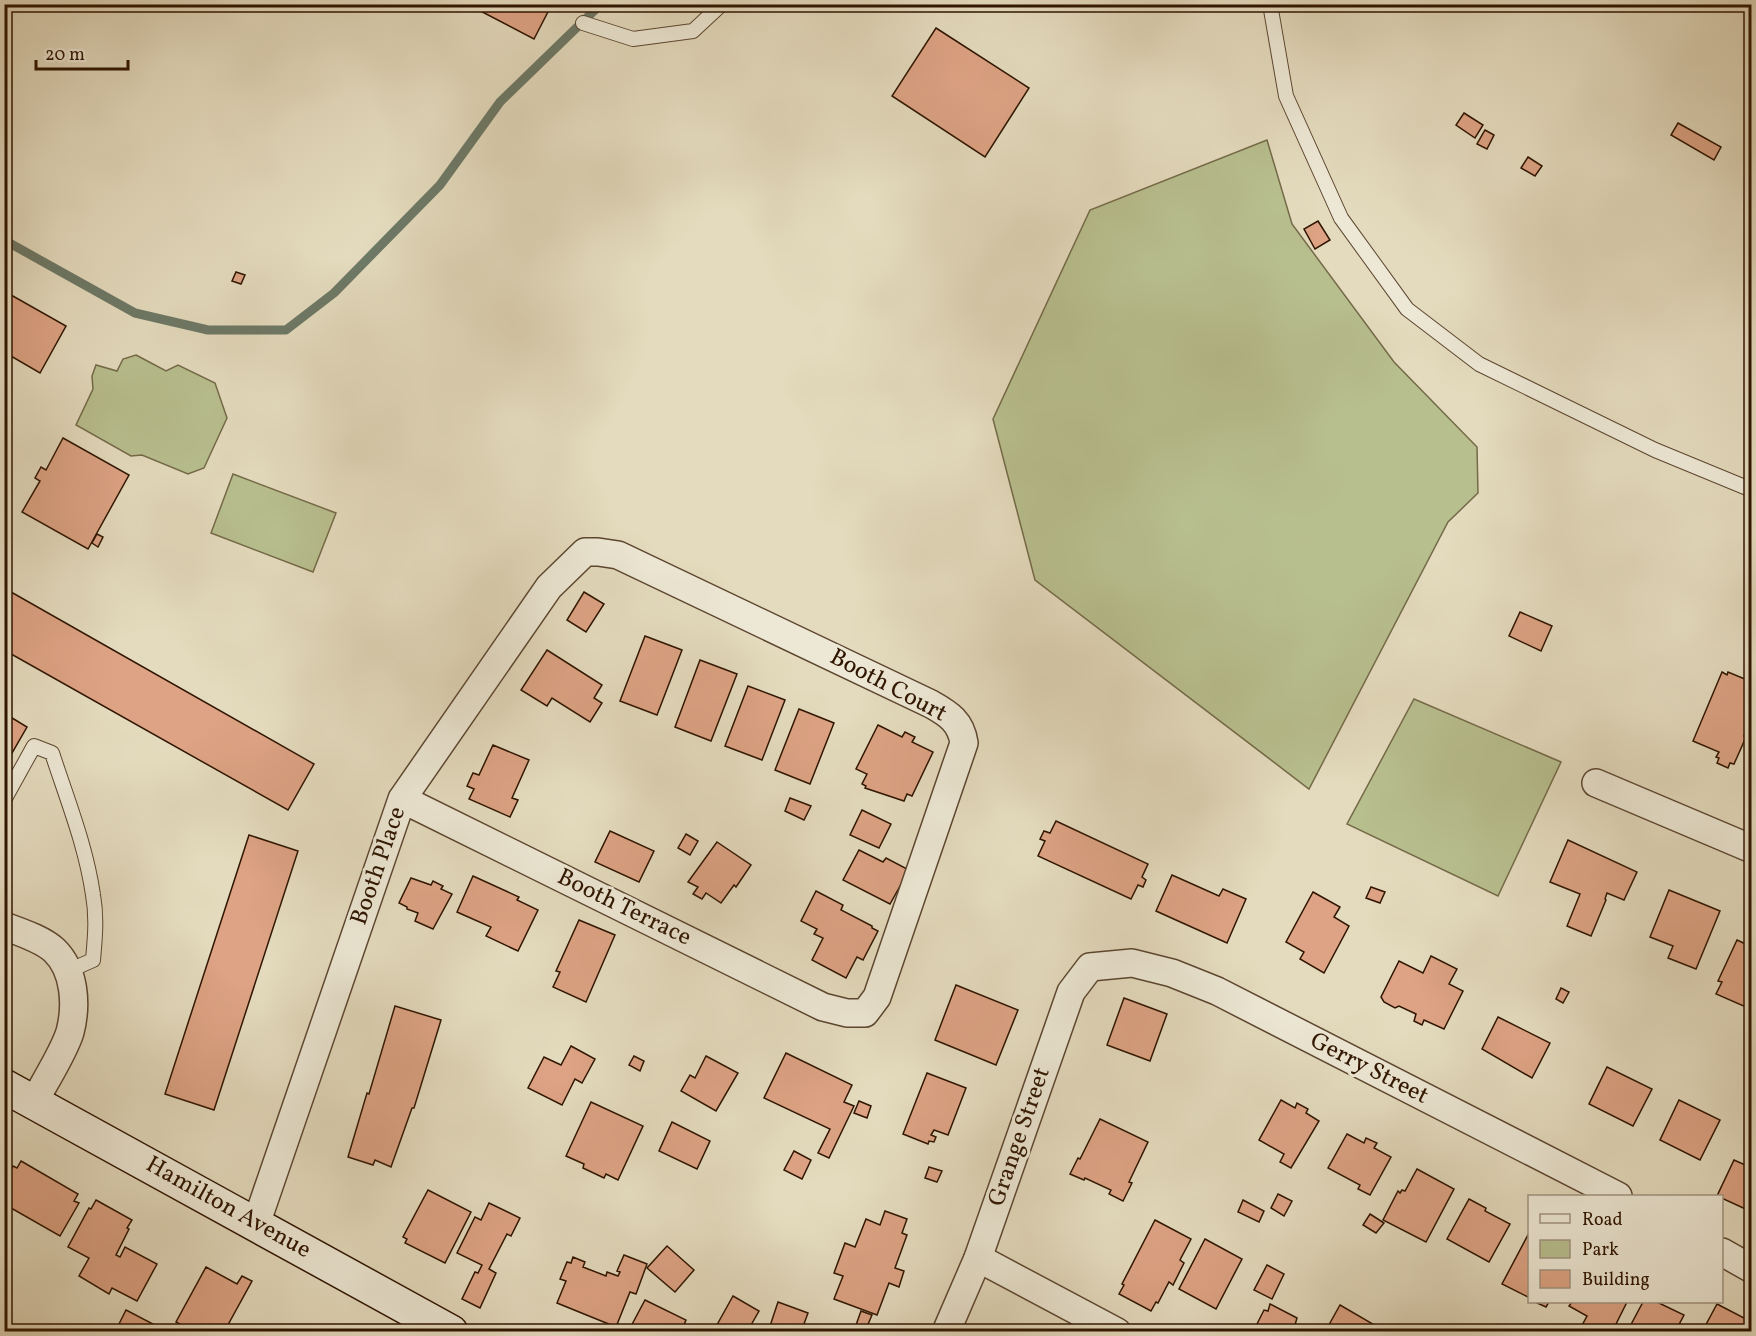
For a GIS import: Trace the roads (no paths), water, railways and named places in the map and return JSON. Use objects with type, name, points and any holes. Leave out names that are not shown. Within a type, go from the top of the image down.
[{"type":"main road","name":"Hamilton Avenue","points":[[4,1086],[451,1332]]},
{"type":"street","name":"Booth Place","points":[[256,1224],[402,800],[549,587],[585,552]]},
{"type":"street","name":"Booth Court","points":[[585,552],[618,555],[643,566],[932,704],[952,716],[962,731],[964,743],[877,997],[865,1013],[847,1013]]},
{"type":"street","points":[[1596,783],[1752,849]]},
{"type":"street","name":"Booth Terrace","points":[[402,800],[823,1007],[847,1013]]},
{"type":"street","points":[[4,927],[52,948],[65,962],[72,982],[73,1009],[70,1032],[34,1102]]},
{"type":"street","name":"Gerry Street","points":[[1114,963],[1132,963],[1172,973],[1217,992],[1614,1195]]},
{"type":"street","name":"Grange Street","points":[[946,1332],[978,1258],[1071,992],[1090,968],[1114,963]]},
{"type":"street","points":[[1723,1253],[1752,1269]]},
{"type":"street","points":[[978,1258],[1117,1332]]},
{"type":"lane","points":[[584,23],[633,39],[693,31],[722,4]]},
{"type":"lane","points":[[1270,4],[1286,96],[1341,218],[1407,309],[1479,364],[1655,450],[1752,490]]},
{"type":"lane","points":[[4,800],[34,746],[52,753],[81,839],[94,896],[93,960],[68,971]]},
{"type":"waterway","points":[[4,240],[135,313],[208,330],[286,330],[334,293],[440,185],[500,102],[601,4]]}]
